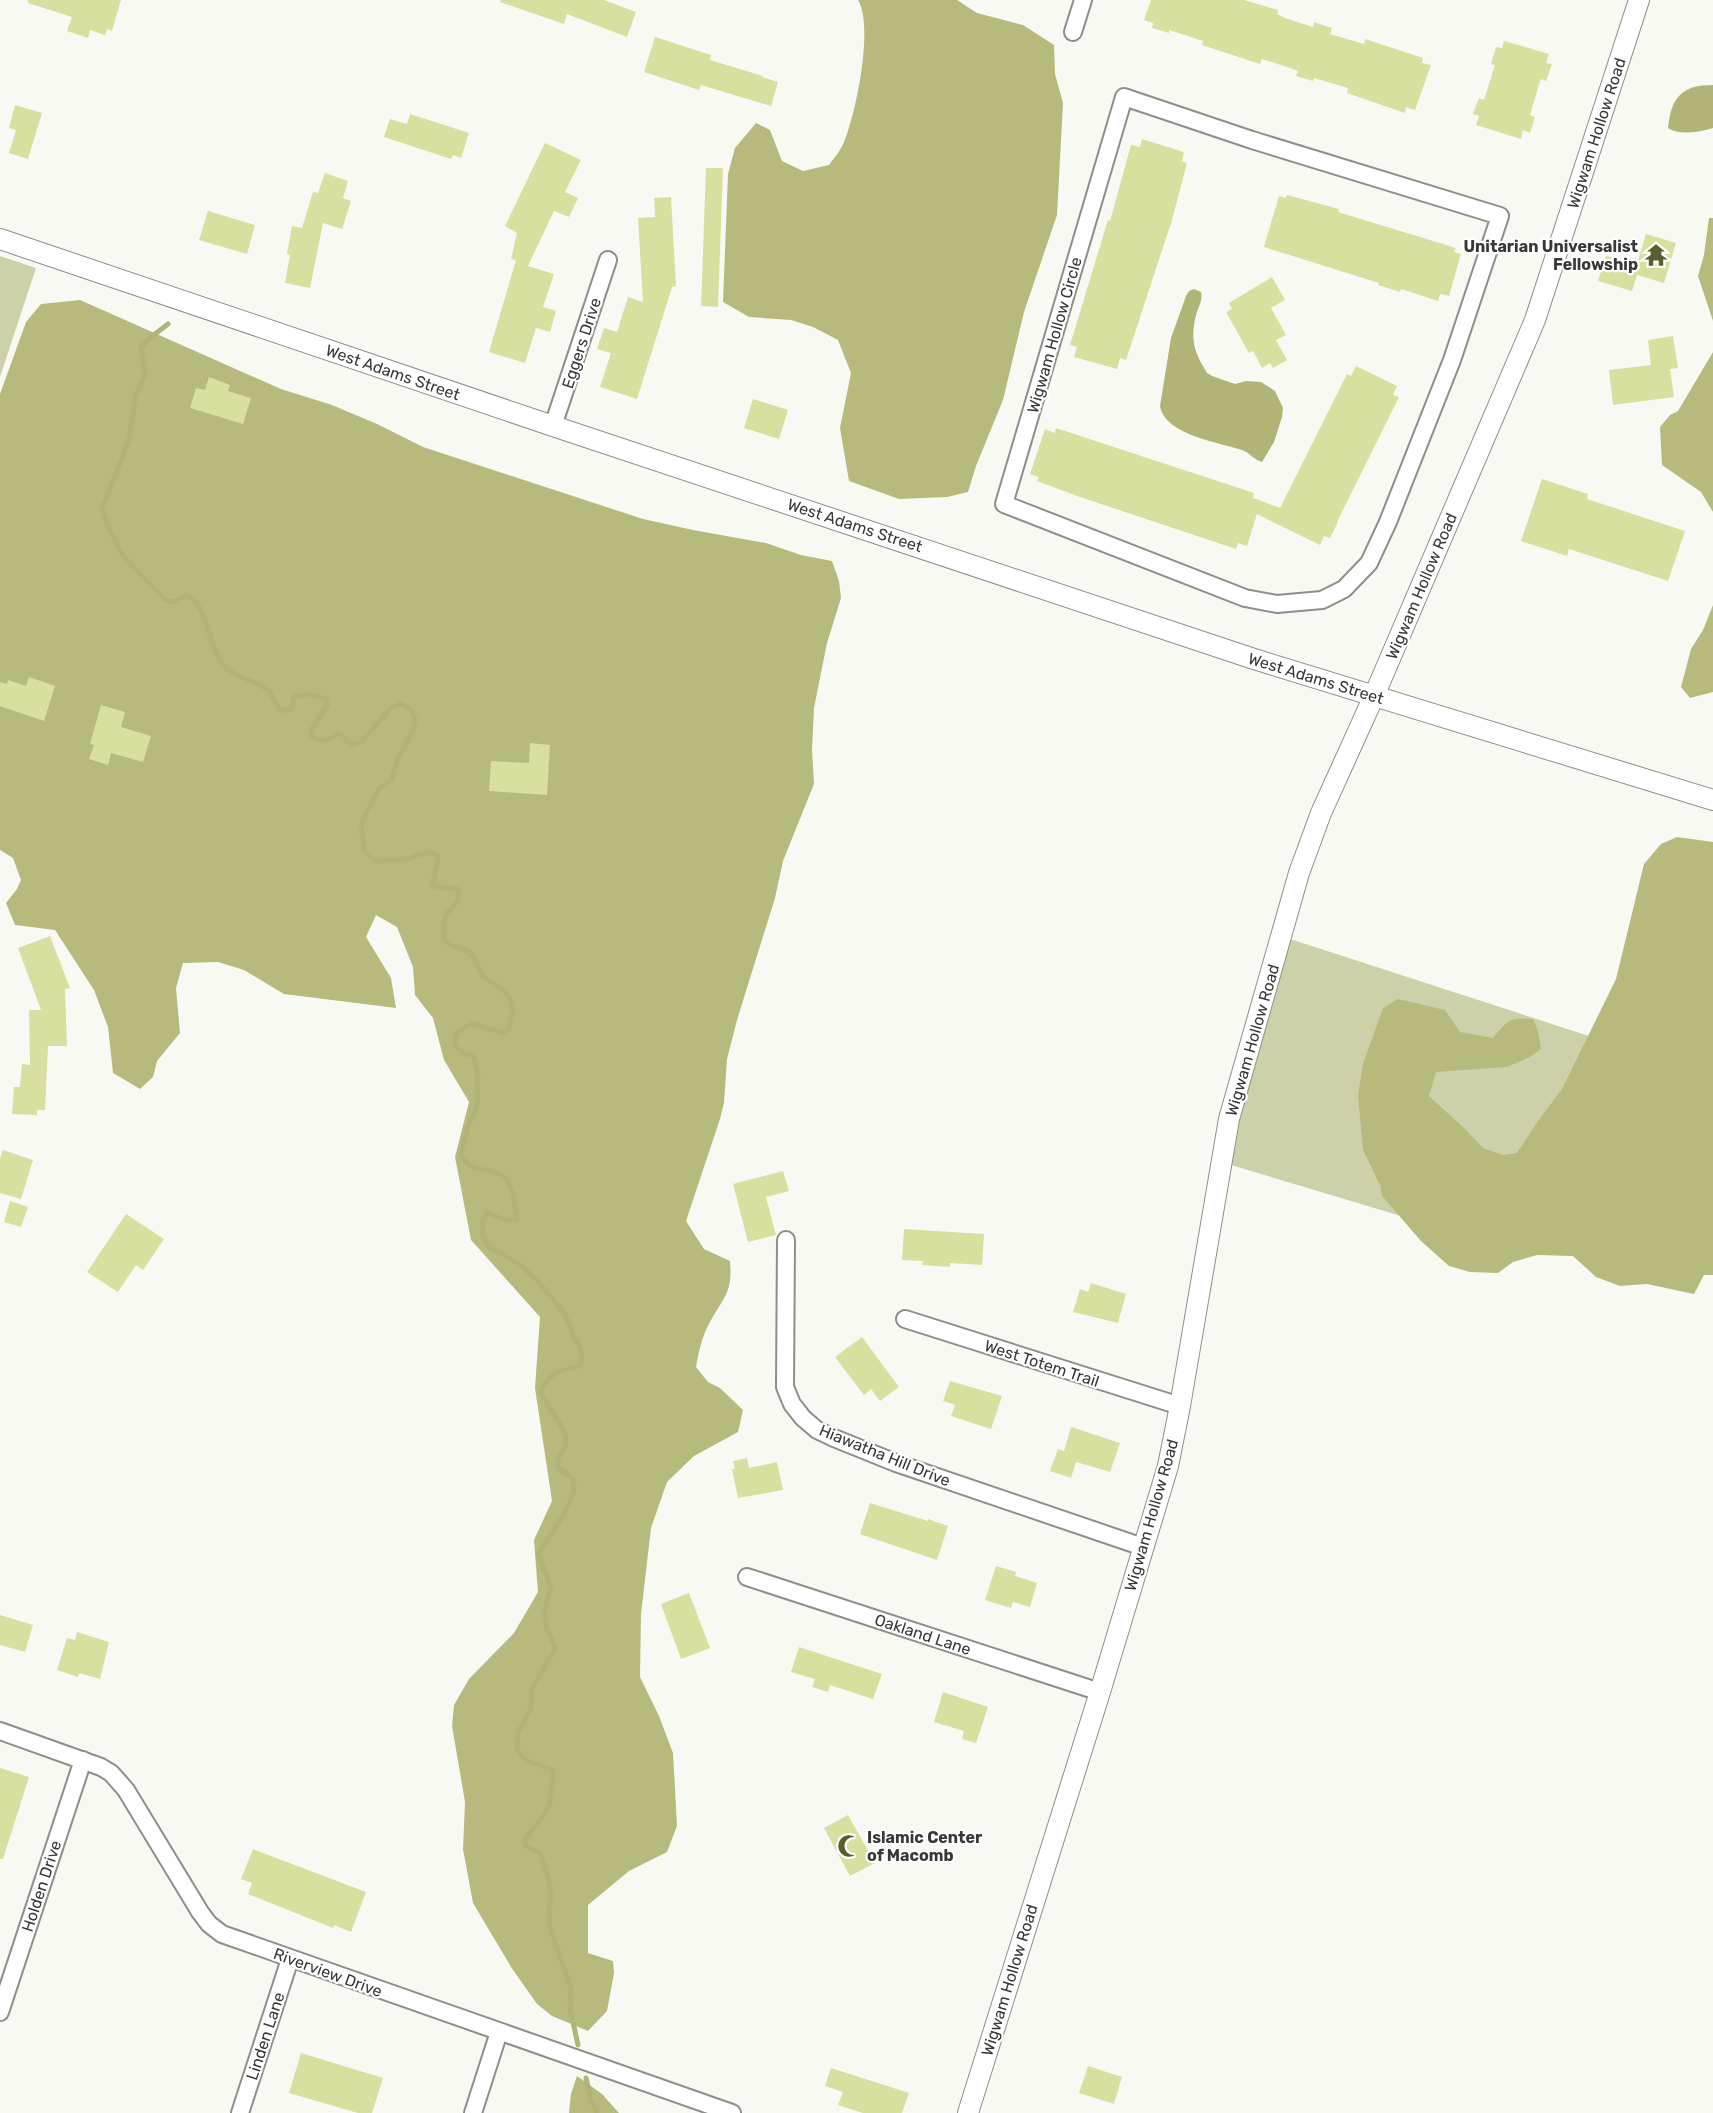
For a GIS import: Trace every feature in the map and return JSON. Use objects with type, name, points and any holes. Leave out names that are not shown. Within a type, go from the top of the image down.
[{"type":"street","points":[[1073,32],[1083,0]]},
{"type":"street","name":"Wigwam Hollow Road","points":[[968,2113],[1168,1466],[1229,1119],[1299,873],[1334,783],[1374,696],[1535,320],[1639,0]]},
{"type":"street","name":"Wigwam Hollow Circle","points":[[1124,97],[1252,140],[1500,216],[1452,360],[1388,522],[1369,563],[1344,589],[1322,600],[1277,604],[1245,598],[1004,504],[1124,97]]},
{"type":"street","name":"West Adams Street","points":[[0,239],[1254,659],[1713,800]]},
{"type":"street","name":"Eggers Drive","points":[[553,426],[608,260]]},
{"type":"street","name":"Hiawatha Hill Drive","points":[[786,1240],[784,1387],[792,1404],[803,1418],[817,1430],[896,1463],[1143,1547]]},
{"type":"street","name":"West Totem Trail","points":[[905,1319],[1180,1406]]},
{"type":"street","name":"Oakland Lane","points":[[747,1577],[1100,1692]]},
{"type":"street","name":"Riverview Drive","points":[[0,1731],[101,1767],[119,1781],[200,1912],[209,1924],[222,1934],[732,2113]]},
{"type":"street","name":"Holden Drive","points":[[0,2012],[83,1760]]},
{"type":"street","name":"Linden Lane","points":[[240,2113],[290,1959]]},
{"type":"street","points":[[473,2113],[499,2032]]},
{"type":"shaded area","points":[[858,0],[957,0],[977,13],[1023,25],[1054,45],[1055,74],[1063,103],[1057,215],[1024,312],[1003,400],[968,492],[947,497],[899,499],[849,481],[840,428],[851,373],[838,340],[813,327],[791,320],[749,317],[723,302],[728,174],[735,148],[756,123],[770,130],[782,161],[803,171],[829,165],[844,142],[858,91],[864,49],[864,29]]},
{"type":"shaded area","points":[[1713,85],[1713,128],[1684,133],[1668,128],[1672,108],[1680,95],[1693,87]]},
{"type":"shaded area","points":[[1709,218],[1713,218],[1713,321],[1698,276],[1704,255]]},
{"type":"shaded area","points":[[0,256],[36,268],[0,377]]},
{"type":"shaded area","points":[[1194,289],[1201,292],[1201,301],[1194,324],[1194,346],[1207,373],[1235,384],[1246,381],[1261,382],[1275,391],[1283,408],[1274,442],[1262,462],[1242,450],[1182,431],[1164,416],[1160,406],[1171,338],[1186,296]]},
{"type":"shaded area","points":[[80,300],[281,389],[332,405],[377,424],[423,447],[643,519],[766,543],[801,555],[832,561],[839,581],[841,598],[827,643],[814,708],[812,750],[814,784],[783,861],[775,898],[727,1059],[724,1103],[720,1119],[686,1221],[704,1249],[730,1261],[731,1271],[729,1287],[705,1333],[696,1367],[708,1382],[720,1388],[743,1410],[738,1432],[694,1456],[667,1482],[651,1528],[641,1614],[640,1677],[659,1716],[673,1753],[677,1826],[667,1852],[629,1871],[588,1905],[588,1953],[613,1961],[614,1973],[607,2011],[588,2031],[552,2016],[537,2004],[511,1967],[473,1903],[463,1849],[465,1802],[452,1726],[454,1705],[469,1679],[514,1633],[538,1592],[534,1540],[552,1501],[535,1388],[540,1317],[471,1240],[455,1157],[469,1102],[444,1060],[433,1018],[415,995],[413,967],[397,927],[376,915],[366,937],[391,978],[396,1008],[284,994],[244,970],[218,962],[183,963],[176,988],[180,1033],[157,1061],[153,1077],[140,1089],[113,1073],[108,1027],[94,990],[55,930],[15,925],[6,903],[21,880],[13,858],[0,850],[0,394],[26,322],[41,304]]},
{"type":"shaded area","points":[[1713,352],[1713,512],[1701,492],[1662,465],[1660,427],[1670,415],[1678,411]]},
{"type":"shaded area","points":[[1713,605],[1713,692],[1690,698],[1681,687],[1691,649],[1703,630]]},
{"type":"shaded area","points":[[1677,837],[1713,842],[1713,1275],[1704,1275],[1694,1294],[1647,1284],[1620,1286],[1596,1277],[1573,1256],[1537,1255],[1513,1262],[1498,1273],[1470,1272],[1449,1266],[1421,1241],[1382,1196],[1380,1185],[1363,1150],[1358,1095],[1363,1064],[1383,1008],[1398,999],[1445,1010],[1460,1032],[1493,1038],[1509,1021],[1533,1019],[1541,1049],[1530,1057],[1507,1067],[1436,1072],[1429,1096],[1483,1148],[1503,1155],[1517,1153],[1562,1089],[1616,979],[1644,864],[1661,844]]},
{"type":"shaded area","points":[[1281,936],[1592,1037],[1521,1252],[1221,1162]]},
{"type":"shaded area","points":[[577,2076],[602,2094],[619,2113],[569,2113],[571,2094]]},
{"type":"building","points":[[28,0],[121,0],[112,31],[107,29],[105,35],[90,30],[88,38],[67,31],[72,17],[28,3]]},
{"type":"building","points":[[501,0],[604,0],[636,12],[627,37],[567,14],[564,24],[500,2]]},
{"type":"building","points":[[1151,0],[1244,0],[1278,10],[1277,14],[1285,18],[1313,27],[1314,22],[1332,28],[1330,34],[1364,44],[1365,39],[1423,58],[1422,63],[1431,65],[1415,110],[1406,107],[1405,113],[1347,93],[1348,88],[1314,78],[1313,81],[1296,76],[1298,71],[1290,68],[1262,59],[1260,64],[1202,45],[1203,41],[1169,30],[1169,33],[1152,28],[1153,23],[1144,20]]},
{"type":"building","points":[[655,37],[711,55],[710,60],[778,82],[771,106],[701,85],[699,90],[644,72]]},
{"type":"building","points":[[1504,41],[1549,54],[1546,63],[1552,64],[1546,81],[1541,79],[1538,88],[1530,115],[1535,117],[1530,133],[1523,130],[1521,139],[1476,125],[1479,116],[1473,114],[1479,98],[1484,100],[1495,65],[1491,64],[1496,47],[1502,48]]},
{"type":"building","points":[[15,105],[42,113],[28,159],[9,153],[16,130],[9,128]]},
{"type":"building","points":[[410,114],[469,133],[461,158],[453,155],[451,159],[384,137],[390,119],[407,124]]},
{"type":"building","points":[[1142,139],[1184,152],[1182,161],[1187,163],[1172,220],[1126,360],[1120,358],[1117,369],[1074,357],[1077,347],[1070,345],[1108,220],[1110,221],[1131,145],[1140,147]]},
{"type":"building","points":[[545,143],[581,160],[565,192],[578,198],[569,217],[554,211],[528,266],[554,274],[543,307],[556,311],[550,332],[536,328],[525,363],[489,352],[516,260],[511,259],[517,233],[505,226]]},
{"type":"building","points":[[706,168],[723,168],[718,307],[701,306]]},
{"type":"building","points":[[325,173],[348,181],[343,198],[351,201],[342,229],[323,223],[310,288],[285,283],[292,226],[302,228],[313,192],[318,193]]},
{"type":"building","points":[[1287,195],[1339,209],[1338,212],[1456,248],[1454,252],[1461,254],[1449,296],[1440,294],[1438,301],[1401,289],[1400,292],[1378,285],[1379,283],[1264,247],[1279,196],[1286,198]]},
{"type":"building","points":[[671,197],[676,286],[672,287],[637,399],[600,387],[611,353],[597,349],[604,328],[617,332],[628,297],[643,302],[638,218],[655,217],[654,198]]},
{"type":"building","points":[[208,211],[255,225],[247,254],[199,240]]},
{"type":"building","points":[[1646,234],[1676,243],[1664,283],[1637,275],[1632,291],[1598,281],[1606,256],[1631,263],[1632,259],[1638,261]]},
{"type":"building","points":[[1272,277],[1285,300],[1271,308],[1286,335],[1276,340],[1287,360],[1273,368],[1270,363],[1262,368],[1253,351],[1249,353],[1226,312],[1232,309],[1229,303]]},
{"type":"building","points":[[1673,336],[1678,368],[1670,369],[1674,397],[1613,405],[1609,370],[1651,365],[1648,340]]},
{"type":"building","points":[[1356,366],[1397,386],[1393,395],[1399,397],[1330,538],[1324,536],[1320,545],[1257,514],[1247,546],[1238,543],[1236,549],[1077,496],[1037,481],[1039,477],[1030,474],[1045,429],[1055,433],[1056,428],[1254,493],[1253,498],[1280,508],[1347,374],[1351,376]]},
{"type":"building","points":[[209,377],[230,385],[228,391],[251,398],[243,424],[190,408],[196,388],[205,390]]},
{"type":"building","points":[[753,399],[788,410],[779,439],[744,428]]},
{"type":"building","points":[[1542,479],[1588,494],[1587,499],[1685,531],[1668,581],[1569,549],[1567,556],[1521,541]]},
{"type":"building","points":[[29,677],[55,686],[44,721],[0,706],[0,682],[7,684],[8,680],[26,686]]},
{"type":"building","points":[[101,705],[125,712],[121,727],[151,736],[143,762],[111,753],[108,765],[89,759],[94,745],[90,744]]},
{"type":"building","points":[[530,743],[550,745],[547,795],[489,791],[491,761],[529,763]]},
{"type":"building","points":[[50,936],[70,988],[65,989],[67,1046],[48,1046],[45,1110],[37,1110],[37,1115],[12,1114],[14,1087],[20,1087],[22,1064],[30,1065],[29,1010],[41,1010],[18,948]]},
{"type":"building","points":[[3,1150],[33,1160],[21,1199],[0,1193],[0,1159]]},
{"type":"building","points":[[783,1171],[789,1191],[766,1197],[776,1235],[748,1242],[733,1184]]},
{"type":"building","points":[[10,1201],[28,1207],[21,1227],[4,1222]]},
{"type":"building","points":[[126,1214],[164,1239],[143,1270],[136,1265],[118,1292],[87,1272]]},
{"type":"building","points":[[904,1229],[984,1234],[982,1265],[950,1263],[950,1267],[922,1265],[923,1261],[902,1260]]},
{"type":"building","points":[[1091,1283],[1126,1294],[1118,1323],[1073,1312],[1080,1289],[1088,1292]]},
{"type":"building","points":[[862,1337],[899,1387],[880,1401],[871,1389],[864,1395],[835,1357]]},
{"type":"building","points":[[950,1381],[1002,1396],[991,1429],[951,1416],[955,1405],[943,1401]]},
{"type":"building","points":[[1071,1427],[1120,1443],[1110,1472],[1076,1462],[1071,1478],[1050,1471],[1058,1449],[1064,1451]]},
{"type":"building","points":[[747,1458],[749,1468],[777,1462],[783,1490],[738,1498],[732,1469],[735,1469],[733,1461]]},
{"type":"building","points":[[870,1503],[948,1526],[937,1560],[860,1534]]},
{"type":"building","points":[[996,1566],[1016,1572],[1015,1576],[1037,1583],[1030,1607],[1013,1602],[1011,1608],[985,1600]]},
{"type":"building","points":[[689,1593],[710,1648],[681,1659],[661,1604]]},
{"type":"building","points":[[0,1615],[33,1625],[25,1652],[0,1645]]},
{"type":"building","points":[[77,1632],[109,1642],[100,1679],[79,1673],[78,1677],[57,1670],[67,1638],[75,1640]]},
{"type":"building","points":[[799,1647],[882,1674],[873,1699],[830,1685],[828,1692],[812,1687],[815,1679],[791,1672]]},
{"type":"building","points":[[943,1692],[988,1707],[976,1743],[962,1739],[964,1731],[934,1722]]},
{"type":"building","points":[[0,1768],[29,1777],[3,1859],[0,1859]]},
{"type":"building","name":"Islamic Center of Macomb","points":[[848,1815],[875,1863],[850,1876],[824,1828]]},
{"type":"building","points":[[253,1849],[366,1892],[351,1932],[334,1925],[333,1928],[248,1894],[252,1883],[241,1879]]},
{"type":"building","points":[[301,2053],[383,2078],[372,2113],[358,2113],[289,2093]]},
{"type":"building","points":[[1088,2066],[1122,2077],[1114,2104],[1079,2093]]},
{"type":"building","points":[[831,2068],[909,2093],[902,2113],[863,2113],[838,2105],[843,2092],[825,2086]]},
{"type":"waterway","points":[[168,324],[146,341],[141,349],[145,373],[135,398],[129,440],[102,509],[123,556],[165,600],[174,602],[187,596],[193,599],[203,615],[214,649],[223,665],[233,673],[271,692]]},
{"type":"waterway","points":[[272,696],[279,708],[287,711],[292,708],[295,696],[312,695],[327,699],[327,706],[311,730],[312,736],[319,740],[326,740],[339,733],[352,745],[361,742],[391,708],[401,704],[411,710],[415,719],[414,728],[398,759],[391,781],[380,788],[363,819],[361,826],[364,850],[375,861],[407,859],[429,852],[437,855],[438,860],[432,885],[459,890],[457,901],[444,919],[444,939],[472,954],[483,976],[503,990],[512,1005],[512,1016],[506,1034],[471,1023],[456,1033],[457,1048],[465,1054],[474,1056],[478,1074],[477,1106],[468,1126],[461,1155],[471,1166],[496,1172],[509,1183],[517,1219],[505,1220],[487,1213],[482,1223],[483,1238],[489,1247],[516,1262],[536,1279],[565,1314],[574,1338],[579,1344],[582,1360],[580,1366],[552,1376],[541,1390],[566,1440],[564,1449],[558,1458],[558,1468],[570,1476],[574,1483],[571,1500],[566,1510],[538,1554],[551,1587],[544,1614],[547,1629],[556,1649],[531,1691],[531,1707],[517,1737],[522,1756],[533,1763],[549,1768],[553,1774],[548,1808],[524,1842],[526,1846],[540,1853],[551,1888],[549,1924],[571,1989],[570,2008],[578,2045]]},
{"type":"waterway","points":[[586,2078],[591,2100],[597,2113]]},
{"type":"place","name":"Unitarian Universalist Fellowship","points":[[1656,255]]},
{"type":"place","name":"Islamic Center of Macomb","points":[[849,1846]]}]
